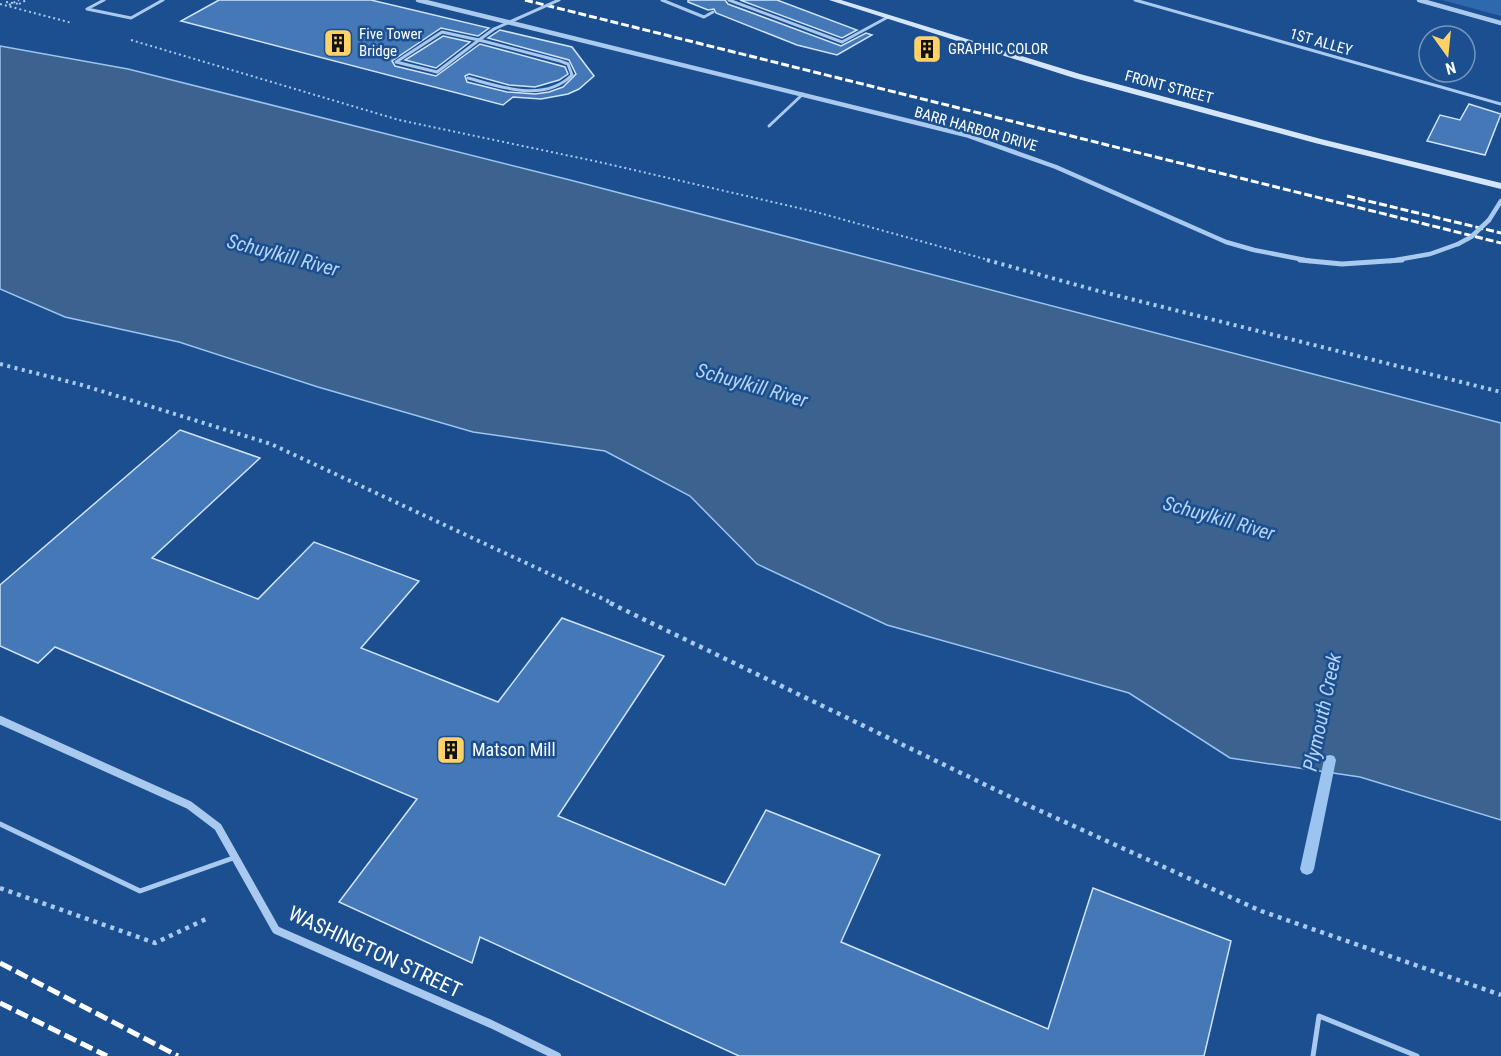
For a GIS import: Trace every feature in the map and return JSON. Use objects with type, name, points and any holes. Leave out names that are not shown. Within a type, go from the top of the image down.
[{"type":"main road","name":"FRONT STREET","points":[[833,0],[1087,79],[1318,141],[1501,186]]},
{"type":"street","name":"BARR HARBOR DRIVE","points":[[418,0],[802,94],[1002,147],[1069,172],[1210,235],[1283,257],[1338,263],[1385,262],[1425,256],[1471,237],[1489,220],[1501,201]]},
{"type":"street","points":[[1419,0],[1501,23]]},
{"type":"street","name":"WASHINGTON STREET","points":[[0,720],[189,805],[218,827],[276,930],[492,1024],[557,1056]]},
{"type":"lane","points":[[104,0],[87,9],[131,18],[164,0]]},
{"type":"lane","points":[[468,78],[517,90],[540,91],[562,85],[572,75],[572,69],[560,61],[480,40],[442,32],[396,62],[437,72],[480,40],[494,29],[559,0]]},
{"type":"lane","points":[[662,0],[704,16],[713,12]]},
{"type":"lane","points":[[729,0],[842,42],[888,17]]},
{"type":"lane","name":"1ST ALLEY","points":[[1135,0],[1501,104]]},
{"type":"lane","points":[[769,126],[802,94]]},
{"type":"lane","points":[[0,824],[140,891],[236,857]]},
{"type":"lane","points":[[1313,1056],[1319,1016],[1417,1056]]},
{"type":"path","points":[[0,4],[26,0]]},
{"type":"path","points":[[7,4],[76,24]]},
{"type":"path","points":[[121,37],[399,120],[599,162],[816,212],[1095,290],[1501,392]]},
{"type":"path","points":[[0,364],[82,385],[271,444],[634,614],[1023,803],[1261,911],[1501,995]]},
{"type":"path","points":[[0,888],[154,943],[206,919]]},
{"type":"shaded area","points":[[1442,0],[1501,0],[1501,16]]},
{"type":"water","name":"Schuylkill River","points":[[0,46],[128,69],[570,180],[1501,423],[1501,820],[1360,777],[1230,758],[1129,693],[887,625],[757,564],[690,496],[605,451],[473,432],[318,387],[179,342],[65,317],[0,289]]},
{"type":"building","points":[[219,0],[371,0],[489,28],[478,36],[441,28],[392,61],[395,66],[436,76],[480,44],[565,67],[568,74],[559,80],[535,87],[509,85],[469,74],[465,76],[467,82],[507,92],[535,94],[549,92],[563,87],[576,74],[569,60],[488,38],[500,30],[572,47],[594,76],[579,89],[568,94],[541,99],[513,97],[503,105],[181,21]]},
{"type":"building","points":[[688,0],[725,0],[728,4],[841,46],[866,33],[872,35],[837,55],[797,45],[716,13],[714,9],[708,10],[688,2]]},
{"type":"building","points":[[740,0],[777,0],[857,30],[842,38]]},
{"type":"building","points":[[443,36],[470,42],[436,68],[405,60]]},
{"type":"building","points":[[1469,104],[1501,114],[1485,155],[1427,141],[1440,115],[1460,120]]},
{"type":"building","name":"Matson Mill","points":[[180,430],[260,458],[152,558],[258,599],[314,542],[419,581],[361,648],[498,702],[562,618],[664,656],[558,816],[725,885],[766,810],[880,855],[841,942],[1048,1029],[1093,888],[1231,941],[1204,1056],[739,1056],[480,937],[472,963],[339,902],[417,799],[55,647],[38,663],[0,646],[0,585]]},
{"type":"waterway","name":"Plymouth Creek","points":[[1307,869],[1330,760]]},
{"type":"railway","points":[[525,0],[1501,243]]},
{"type":"railway","points":[[1347,196],[1501,233]]},
{"type":"railway","points":[[0,963],[178,1056]]},
{"type":"railway","points":[[0,1003],[107,1056]]},
{"type":"place","name":"Five Tower Bridge","points":[[338,43]]},
{"type":"place","name":"GRAPHIC COLOR","points":[[927,49]]},
{"type":"place","name":"Matson Mill","points":[[451,750]]}]
